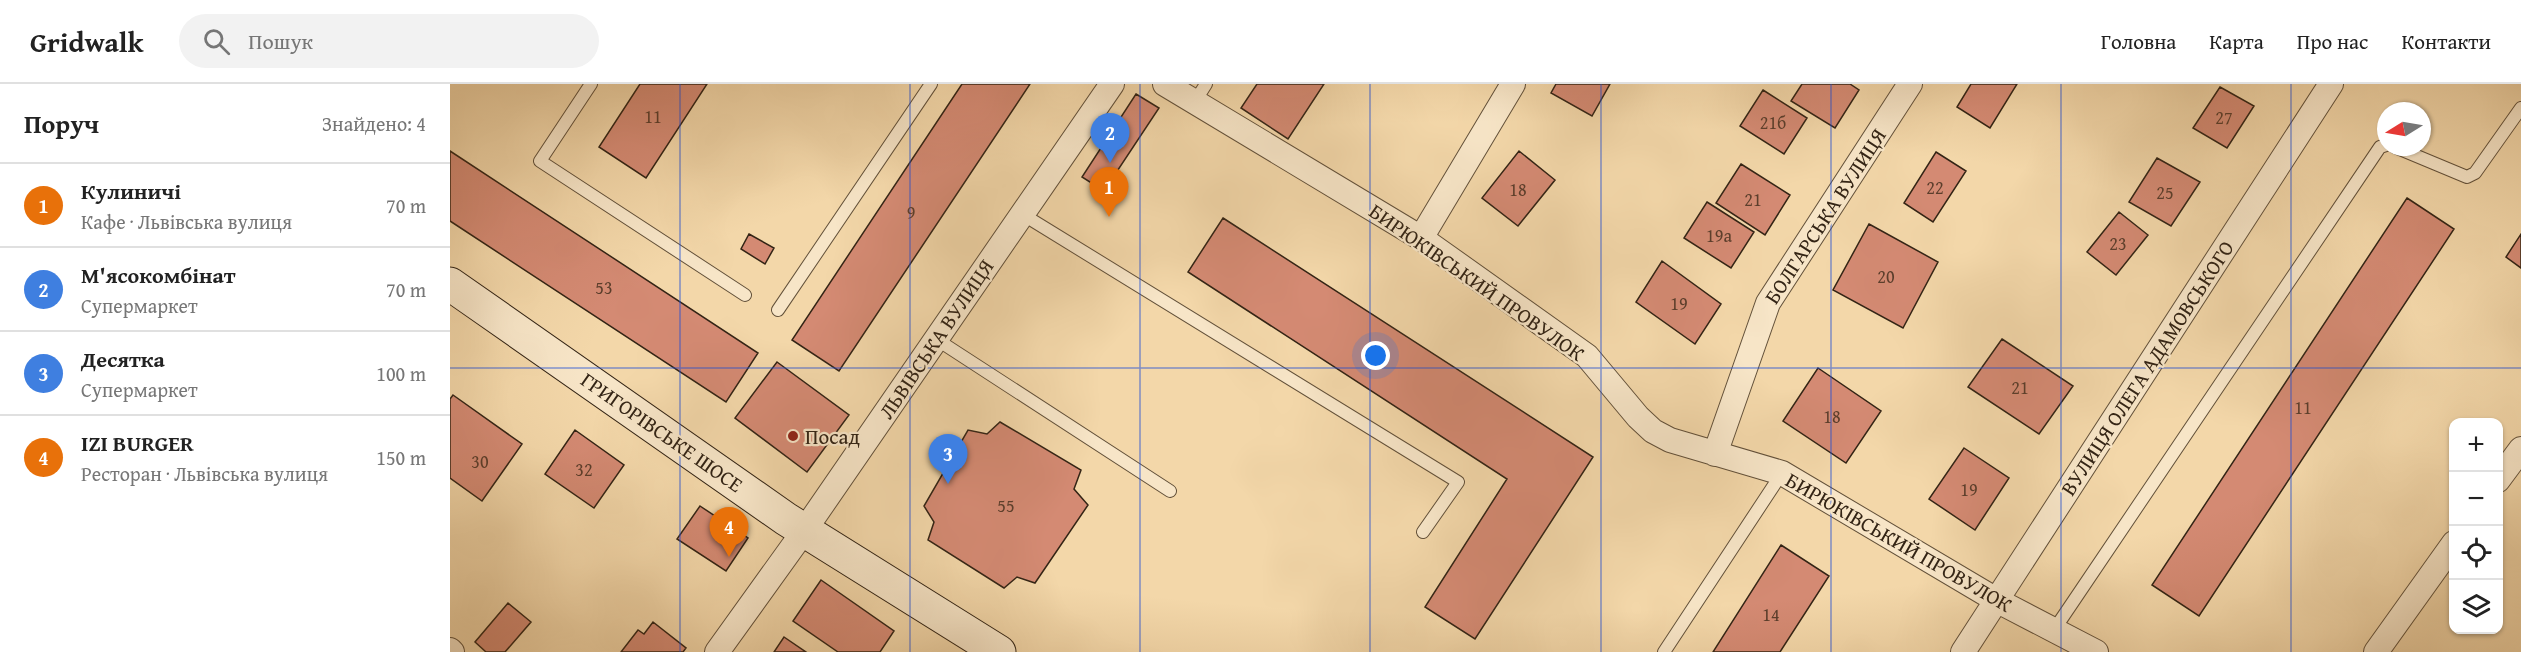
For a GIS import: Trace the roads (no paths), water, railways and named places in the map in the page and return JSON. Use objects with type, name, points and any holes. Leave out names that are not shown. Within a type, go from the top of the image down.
[{"type":"street","name":"ЛЬВІВСЬКА ВУЛИЦЯ","points":[[717,652],[804,531],[1112,84]]},
{"type":"street","name":"БИРЮКІВСЬКИЙ ПРОВУЛОК","points":[[1165,84],[1200,93],[1421,238],[1587,356],[1653,431],[1670,440],[1782,473],[1998,601],[2096,652]]},
{"type":"street","points":[[1421,238],[1513,84]]},
{"type":"street","name":"БОЛГАРСЬКА ВУЛИЦЯ","points":[[1715,454],[1768,303],[1910,84]]},
{"type":"street","name":"ВУЛИЦЯ ОЛЕГА АДАМОВСЬКОГО","points":[[1963,652],[2331,84]]},
{"type":"street","name":"ГРИГОРІВСЬКЕ ШОСЕ","points":[[450,284],[804,531],[999,652]]},
{"type":"street","points":[[2503,474],[2521,449]]},
{"type":"street","points":[[2376,652],[2449,550]]},
{"type":"lane","points":[[591,84],[540,161],[745,295]]},
{"type":"lane","points":[[778,310],[931,84]]},
{"type":"lane","points":[[2417,156],[2467,177],[2475,173],[2521,108]]},
{"type":"lane","points":[[2054,630],[2377,151]]},
{"type":"lane","points":[[1022,214],[1458,482],[1423,532]]},
{"type":"lane","points":[[936,339],[1170,491]]},
{"type":"lane","points":[[1664,652],[1782,473]]},
{"type":"place","name":"М'ясокомбінат","points":[[1110,163]]},
{"type":"place","name":"Кулиничі","points":[[1109,217]]},
{"type":"place","name":"Посад","points":[[793,436]]},
{"type":"place","name":"Десятка","points":[[948,484]]},
{"type":"place","name":"IZI BURGER","points":[[729,557]]}]
